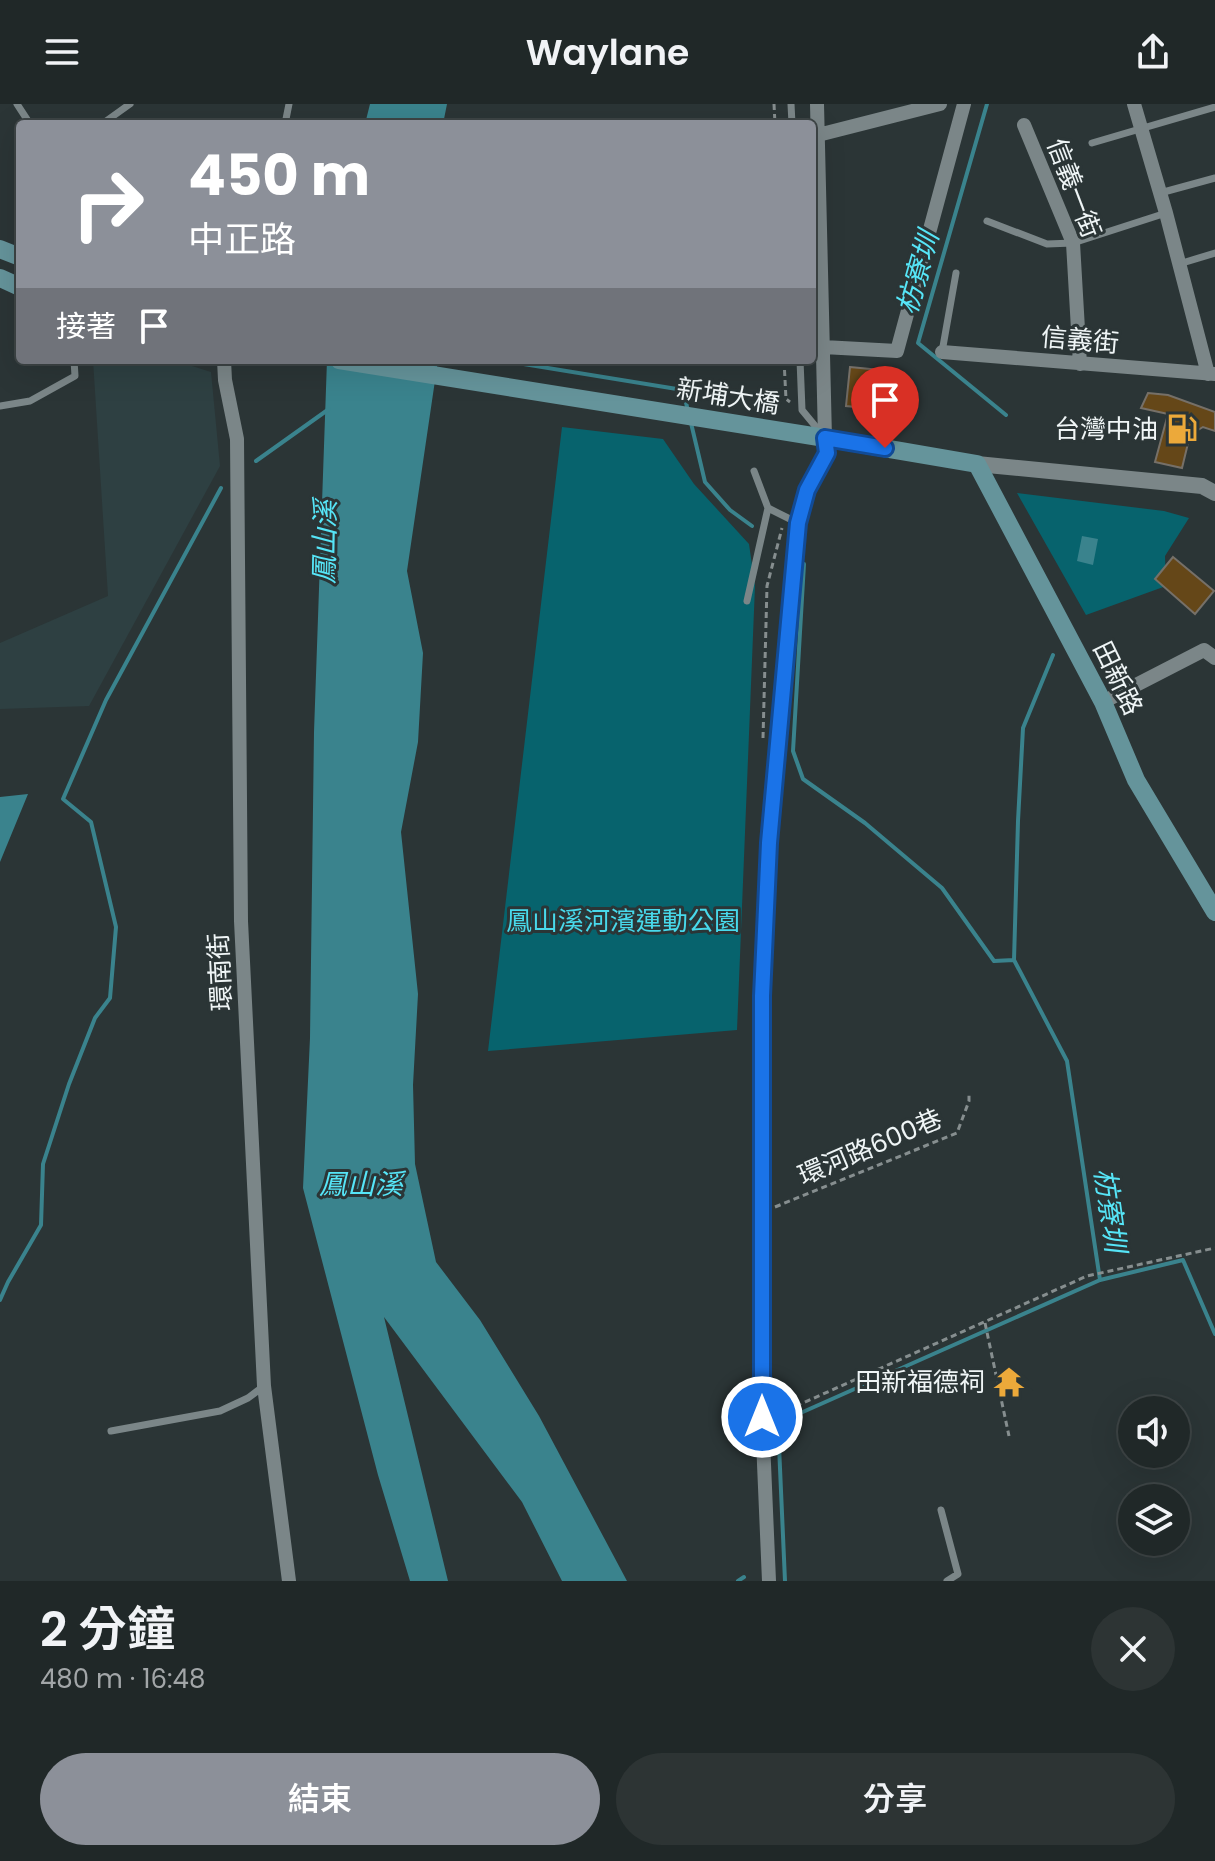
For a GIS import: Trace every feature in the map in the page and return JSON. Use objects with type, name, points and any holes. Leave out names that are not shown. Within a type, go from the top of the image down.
[{"type":"main road","name":"新埔大橋","points":[[364,364],[977,464]]},
{"type":"main road","name":"田新路","points":[[977,464],[1103,702],[1136,780],[1215,912]]},
{"type":"street","points":[[769,1581],[762,1417],[762,996],[769,843],[798,523],[807,490],[827,453],[817,104]]},
{"type":"street","points":[[818,135],[940,104]]},
{"type":"street","points":[[823,347],[897,351],[964,104]]},
{"type":"street","points":[[1134,104],[1212,374]]},
{"type":"street","name":"信義一街","points":[[1024,125],[1073,243],[1080,364]]},
{"type":"street","name":"信義街","points":[[942,352],[1212,374]]},
{"type":"street","name":"環南街","points":[[224,364],[237,439],[241,921],[264,1386],[289,1581]]},
{"type":"street","points":[[977,464],[1202,486],[1215,493]]},
{"type":"street","points":[[1103,702],[1204,650],[1215,658]]},
{"type":"lane","points":[[108,120],[130,104]]},
{"type":"lane","points":[[1092,143],[1215,107]]},
{"type":"lane","points":[[1160,193],[1215,178]]},
{"type":"lane","points":[[987,221],[1047,244],[1073,243],[1166,213]]},
{"type":"lane","points":[[1179,264],[1215,253]]},
{"type":"lane","points":[[942,352],[956,273]]},
{"type":"lane","points":[[0,406],[30,401],[75,376],[74,364]]},
{"type":"lane","points":[[800,364],[802,410],[825,438]]},
{"type":"lane","points":[[747,601],[768,508],[754,471]]},
{"type":"lane","points":[[768,508],[798,523]]},
{"type":"lane","points":[[111,1431],[220,1411],[248,1398],[264,1386]]},
{"type":"lane","points":[[941,1510],[958,1574],[947,1581]]},
{"type":"path","points":[[784,364],[786,399],[802,410]]},
{"type":"path","name":"環河路600巷","points":[[761,1213],[957,1133],[969,1093]]},
{"type":"path","points":[[762,1417],[785,1411],[1092,1275],[1215,1248]]},
{"type":"path","points":[[985,1322],[1009,1436]]},
{"type":"shaded area","points":[[93,364],[186,364],[211,372],[220,466],[89,706],[0,709],[0,643],[108,596]]},
{"type":"green space","name":"鳳山溪河濱運動公園","points":[[562,427],[663,439],[694,484],[749,544],[755,586],[737,1030],[488,1051]]},
{"type":"green space","points":[[1017,493],[1164,511],[1189,518],[1165,556],[1166,586],[1086,615]]},
{"type":"water","points":[[370,104],[447,104],[444,120],[366,120]]},
{"type":"water","name":"鳳山溪","points":[[327,364],[437,364],[407,571],[423,653],[418,742],[401,832],[418,994],[413,1085],[415,1164],[436,1262],[480,1320],[539,1416],[627,1581],[562,1581],[522,1502],[384,1317],[448,1581],[410,1581],[378,1475],[303,1188],[310,1038],[314,732]]},
{"type":"water","points":[[1082,536],[1098,539],[1093,565],[1077,561]]},
{"type":"water","points":[[28,794],[0,862],[0,797]]},
{"type":"building","points":[[850,367],[890,371],[886,410],[846,406]]},
{"type":"building","name":"台灣中油","points":[[1148,393],[1168,395],[1215,412],[1215,431],[1203,427],[1190,435],[1182,468],[1155,462],[1168,414],[1141,408]]},
{"type":"building","points":[[901,412],[906,417],[901,422],[896,417]]},
{"type":"building","points":[[1173,557],[1214,591],[1195,614],[1155,579]]},
{"type":"waterway","name":"枋寮圳","points":[[987,104],[918,343],[1006,415]]},
{"type":"waterway","points":[[524,364],[683,390],[688,411]]},
{"type":"waterway","points":[[256,461],[329,409]]},
{"type":"waterway","points":[[691,423],[705,482],[730,510],[752,526]]},
{"type":"waterway","points":[[0,1300],[41,1225],[43,1164],[95,1018],[110,998],[116,927],[91,822],[63,799],[106,700],[221,488]]},
{"type":"waterway","points":[[804,564],[793,751],[803,779],[865,823],[942,888],[994,961],[1014,960]]},
{"type":"waterway","name":"枋寮圳","points":[[1053,655],[1023,728],[1014,960],[1067,1061],[1100,1280]]},
{"type":"waterway","name":"枋寮圳","points":[[785,1581],[778,1423],[1100,1280],[1183,1260],[1215,1334]]},
{"type":"waterway","name":"枋寮圳","points":[[738,1581],[744,1577]]},
{"type":"place","name":"台灣中油","points":[[1182,429]]},
{"type":"place","name":"田新福德祠","points":[[1009,1382]]},
{"type":"route","points":[[762,1417],[762,996],[769,843],[798,523],[807,490],[827,453],[825,438],[885,448]]}]
